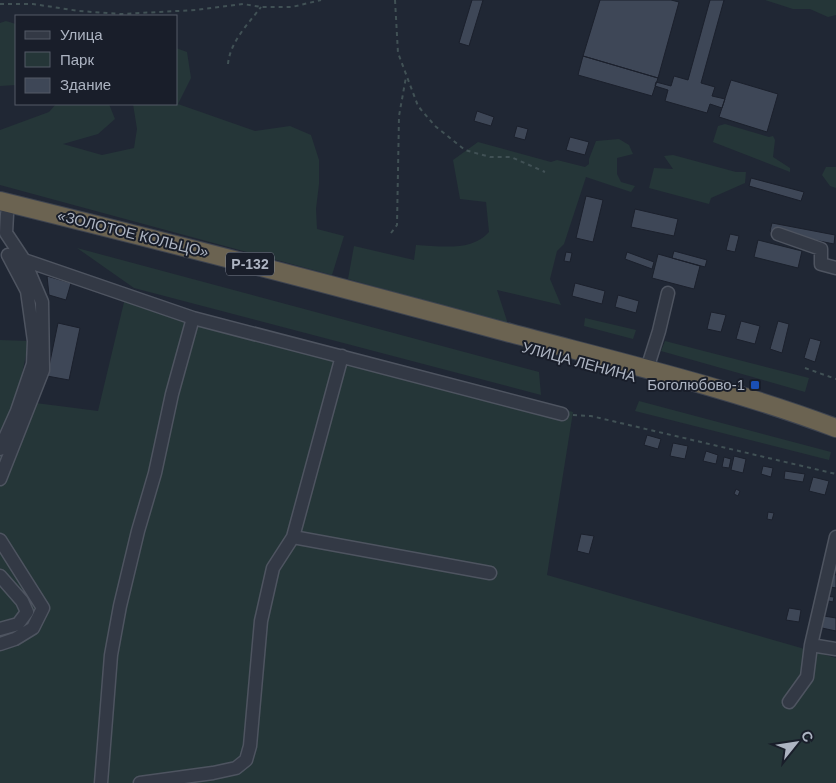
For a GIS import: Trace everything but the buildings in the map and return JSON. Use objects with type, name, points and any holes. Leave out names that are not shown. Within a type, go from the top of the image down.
[{"type":"highway","name":"«ЗОЛОТОЕ КОЛЬЦО»","points":[[2,209],[164,252],[497,335]]},
{"type":"highway","name":"УЛИЦА ЛЕНИНА","points":[[497,335],[646,369],[785,409],[836,429]]},
{"type":"highway","name":"УЛИЦА ЛЕНИНА","points":[[497,335],[785,419],[836,429]]},
{"type":"street","points":[[0,449],[17,410],[33,364],[34,349],[27,291],[8,254],[2,209]]},
{"type":"street","points":[[778,234],[821,249],[821,264],[836,268]]},
{"type":"street","points":[[8,254],[193,318],[562,414]]},
{"type":"street","points":[[0,479],[43,370],[42,302],[24,260]]},
{"type":"street","points":[[646,369],[659,331],[668,293]]},
{"type":"street","points":[[101,783],[111,655],[120,606],[138,531],[155,473],[172,394],[193,318]]},
{"type":"street","points":[[140,783],[213,773],[236,768],[246,760],[250,746],[261,621],[274,568],[293,537],[342,356]]},
{"type":"street","points":[[293,537],[490,573]]},
{"type":"street","points":[[789,702],[807,677],[811,645],[836,537]]},
{"type":"street","points":[[0,540],[43,608],[33,628],[0,644]]},
{"type":"street","points":[[0,576],[22,601],[27,612],[18,624],[0,629]]},
{"type":"street","points":[[811,645],[836,649]]},
{"type":"path","points":[[0,4],[33,4],[79,11],[121,14],[196,10],[243,4],[261,7],[292,7],[322,0]]},
{"type":"path","points":[[394,0],[398,53],[418,106],[435,126],[465,150],[490,157],[511,157],[545,172]]},
{"type":"path","points":[[228,64],[229,53],[244,28],[261,7]]},
{"type":"path","points":[[391,233],[397,225],[399,116],[406,75]]},
{"type":"path","points":[[805,368],[836,378]]},
{"type":"path","points":[[562,414],[591,416],[836,474]]},
{"type":"green space","points":[[765,0],[836,0],[836,15],[828,17],[810,9],[793,9]]},
{"type":"green space","points":[[6,21],[15,24],[15,85],[0,86],[0,23]]},
{"type":"green space","points":[[178,49],[187,52],[191,78],[178,104]]},
{"type":"green space","points":[[178,104],[255,131],[290,126],[311,135],[319,160],[316,209],[317,229],[344,236],[332,275],[0,185],[0,130],[49,112],[55,105],[109,105],[115,119],[98,134],[63,144],[102,155],[134,148],[137,129],[133,105]]},
{"type":"green space","points":[[725,124],[769,137],[773,136],[775,140],[773,157],[790,168],[790,172],[713,142],[718,126]]},
{"type":"green space","points":[[619,139],[629,145],[633,154],[617,158],[617,174],[621,182],[635,186],[631,192],[586,177],[564,244],[557,251],[550,279],[561,305],[497,290],[508,324],[348,279],[354,246],[414,260],[416,245],[445,247],[465,245],[474,243],[489,232],[486,202],[460,199],[453,160],[478,142],[551,162],[557,160],[585,167],[589,164],[596,141]]},
{"type":"green space","points":[[673,155],[736,172],[746,172],[745,183],[711,198],[709,204],[649,188],[654,168],[673,169],[664,156]]},
{"type":"green space","points":[[826,167],[836,167],[836,188],[830,186],[822,175]]},
{"type":"green space","points":[[77,248],[539,372],[541,395],[134,288]]},
{"type":"green space","points":[[125,298],[483,386],[573,412],[547,575],[836,658],[836,783],[0,783],[0,340],[29,341],[18,393],[28,402],[98,411]]},
{"type":"green space","points":[[585,318],[636,330],[633,339],[584,326]]},
{"type":"green space","points":[[665,341],[809,378],[805,392],[661,351]]},
{"type":"green space","points":[[639,401],[831,452],[829,460],[635,411]]},
{"type":"place","name":"Боголюбово-1","points":[[755,385]]}]
